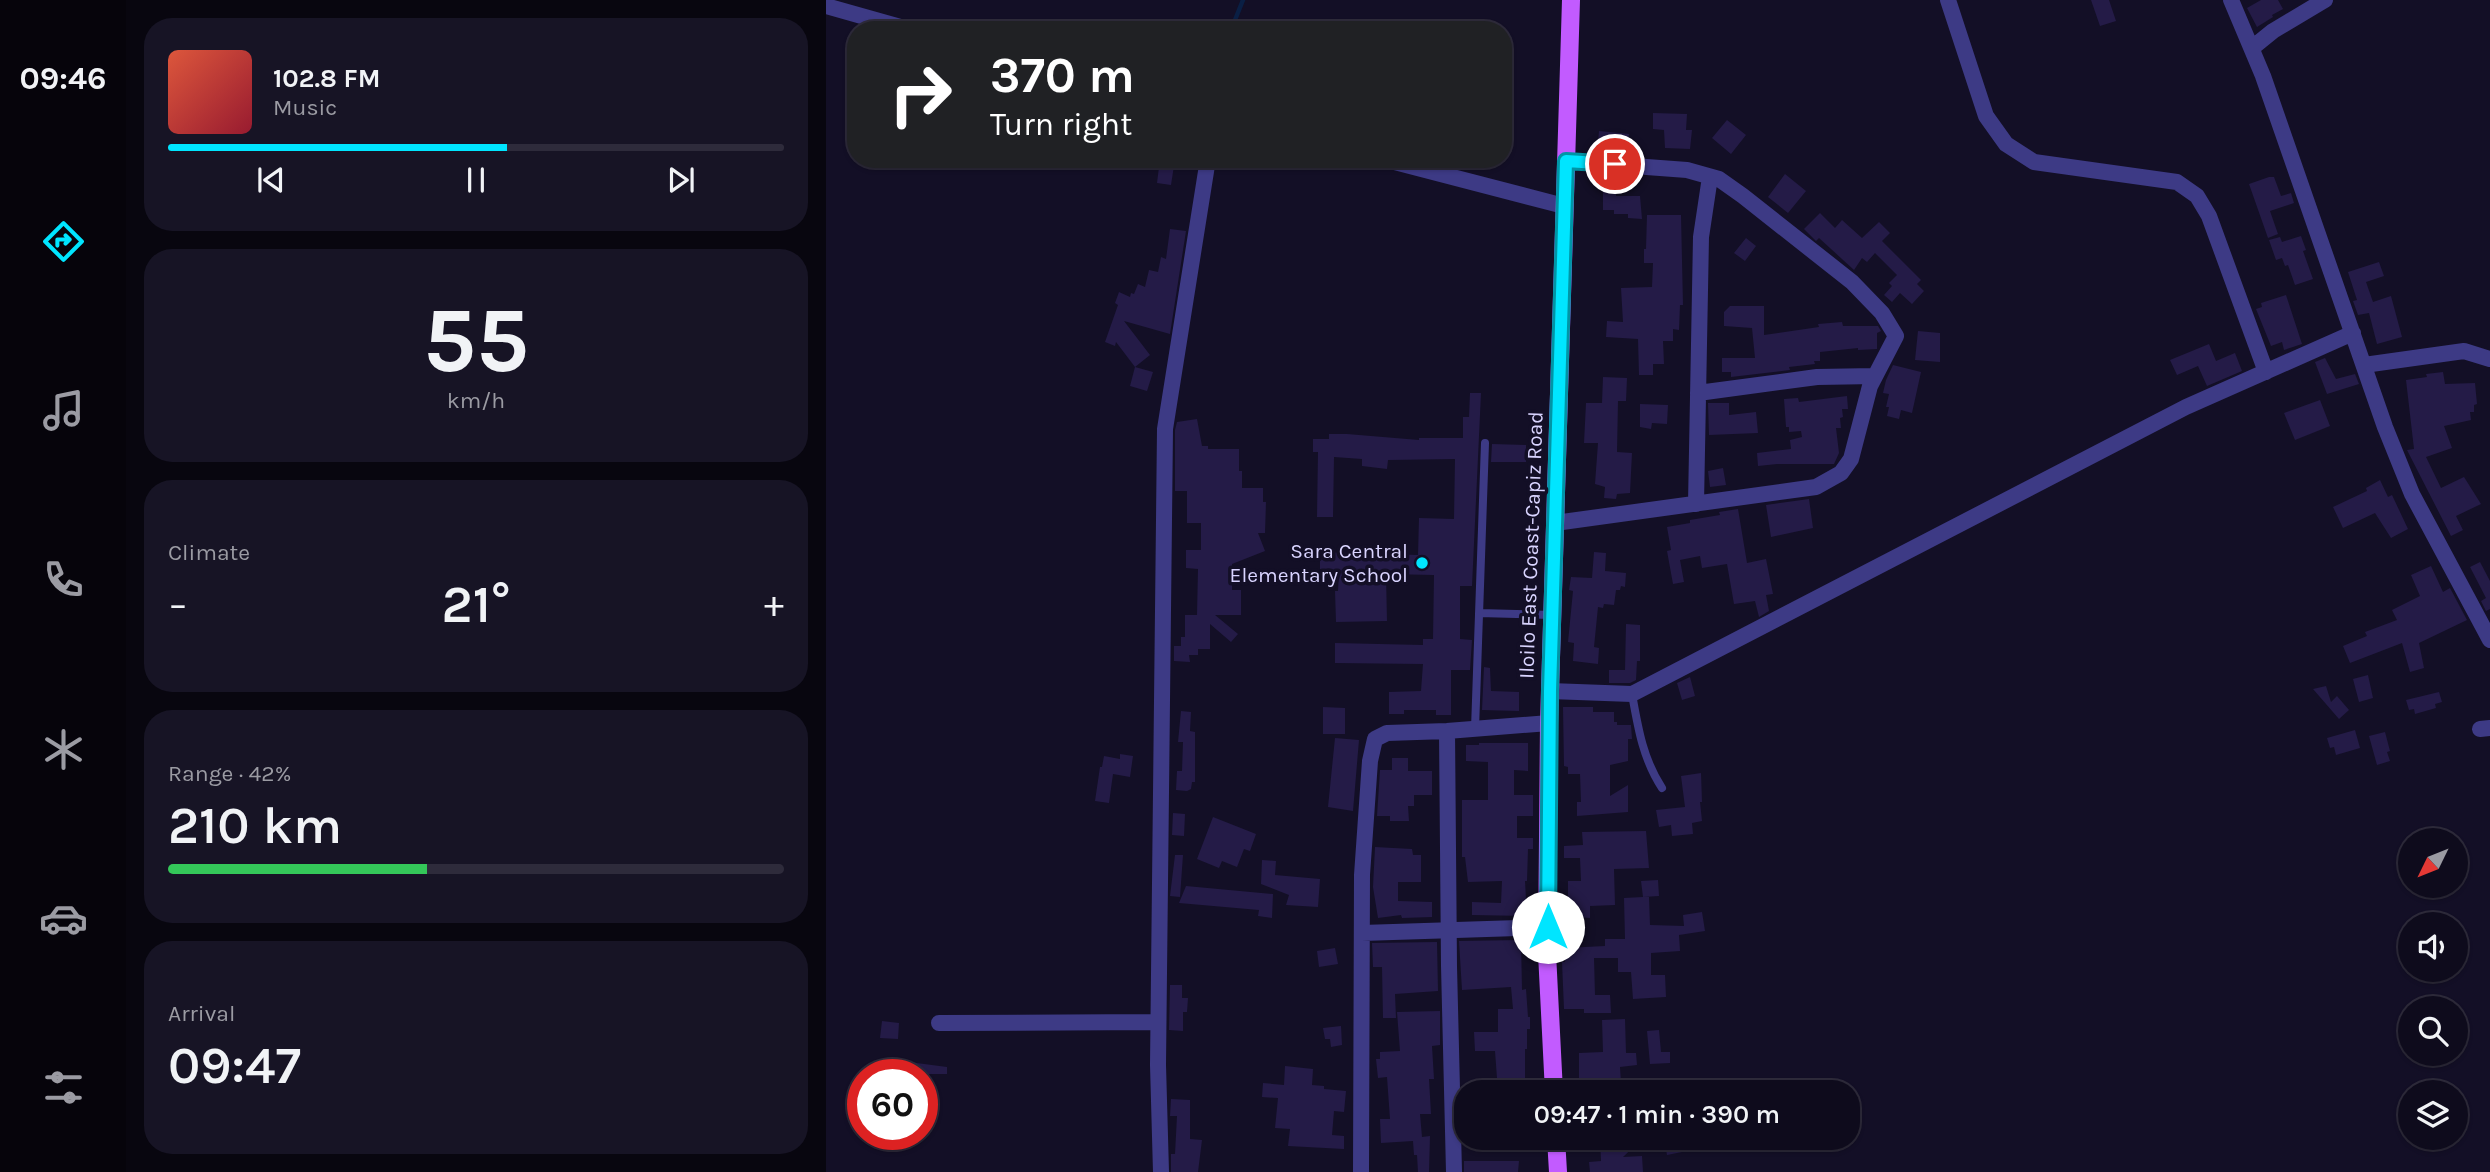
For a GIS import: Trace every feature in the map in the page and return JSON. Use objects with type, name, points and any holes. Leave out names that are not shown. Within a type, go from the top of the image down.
[{"type":"main road","name":"Iloilo East Coast-Capiz Road","points":[[1554,1080],[1548,927],[1549,723],[1572,0]]},
{"type":"main road","points":[[1557,1150],[1558,1172]]},
{"type":"street","points":[[1948,0],[1986,117],[2006,144],[2034,162],[2177,183],[2197,196],[2209,216],[2266,372]]},
{"type":"street","points":[[2231,0],[2252,48],[2385,427],[2412,495],[2490,640]]},
{"type":"street","points":[[2252,48],[2273,31],[2325,0]]},
{"type":"street","points":[[831,5],[882,21]]},
{"type":"street","points":[[1555,523],[1816,487],[1841,473],[1851,459],[1870,386],[1896,336],[1882,313],[1852,282],[1719,179],[1687,170],[1566,161]]},
{"type":"street","points":[[1161,1172],[1158,1022],[1165,429],[1207,168]]},
{"type":"street","points":[[1418,168],[1564,206]]},
{"type":"street","points":[[1696,504],[1701,237],[1710,177]]},
{"type":"street","points":[[1550,691],[1632,694],[2174,413],[2353,333]]},
{"type":"street","points":[[2364,365],[2464,351],[2490,359]]},
{"type":"street","points":[[1698,393],[1817,377],[1875,376]]},
{"type":"street","points":[[1361,1172],[1363,863],[1370,761],[1375,739],[1387,733],[1549,723]]},
{"type":"street","points":[[1447,731],[1454,1172]]},
{"type":"street","points":[[1362,933],[1548,927]]},
{"type":"street","points":[[939,1023],[1158,1022]]},
{"type":"lane","points":[[1475,729],[1485,443]]},
{"type":"lane","points":[[1479,613],[1552,615]]},
{"type":"lane","points":[[1632,694],[1641,745],[1662,788]]},
{"type":"building","points":[[2091,0],[2109,0],[2116,21],[2100,26]]},
{"type":"building","points":[[2261,0],[2278,0],[2283,9],[2257,27],[2247,8]]},
{"type":"building","points":[[1653,113],[1687,114],[1686,130],[1692,130],[1690,149],[1665,148],[1664,130],[1653,129]]},
{"type":"building","points":[[1727,120],[1746,135],[1731,154],[1712,138]]},
{"type":"building","points":[[1599,131],[1629,134],[1627,155],[1597,153]]},
{"type":"building","points":[[1159,168],[1174,168],[1171,185],[1157,183]]},
{"type":"building","points":[[1785,174],[1806,191],[1788,213],[1768,197]]},
{"type":"building","points":[[2274,177],[2281,196],[2291,193],[2294,203],[2270,211],[2278,234],[2268,238],[2249,184]]},
{"type":"building","points":[[1603,190],[1616,190],[1616,196],[1640,196],[1642,219],[1628,218],[1628,214],[1614,214],[1614,210],[1603,210]]},
{"type":"building","points":[[1820,213],[1835,228],[1842,220],[1862,238],[1879,222],[1890,233],[1882,241],[1921,280],[1917,284],[1924,291],[1912,304],[1900,293],[1892,302],[1884,295],[1892,286],[1889,283],[1897,275],[1875,253],[1867,262],[1862,258],[1854,270],[1819,238],[1816,241],[1804,229]]},
{"type":"building","points":[[1647,215],[1681,215],[1683,305],[1680,305],[1679,330],[1673,329],[1673,341],[1663,341],[1664,364],[1653,364],[1653,375],[1639,375],[1638,339],[1606,337],[1607,321],[1623,322],[1621,288],[1652,287],[1653,263],[1644,263]]},
{"type":"building","points":[[1170,229],[1186,231],[1170,334],[1124,321],[1150,355],[1135,367],[1116,342],[1115,346],[1105,342],[1118,305],[1115,303],[1119,292],[1130,297],[1138,284],[1145,287],[1149,270],[1158,272],[1161,257],[1166,259]]},
{"type":"building","points":[[2301,236],[2306,250],[2303,251],[2313,279],[2295,285],[2288,265],[2285,266],[2282,258],[2276,260],[2269,240],[2280,237],[2282,242]]},
{"type":"building","points":[[1746,238],[1756,246],[1745,261],[1734,253]]},
{"type":"building","points":[[2379,262],[2384,276],[2366,282],[2373,302],[2391,296],[2402,337],[2377,344],[2369,313],[2358,315],[2353,301],[2357,300],[2348,272]]},
{"type":"building","points":[[2286,295],[2302,344],[2284,350],[2282,342],[2271,346],[2256,309],[2262,307],[2261,303]]},
{"type":"building","points":[[1730,306],[1764,306],[1764,335],[1842,322],[1843,326],[1878,326],[1881,331],[1877,333],[1877,349],[1820,352],[1820,361],[1814,361],[1815,364],[1789,367],[1790,370],[1731,377],[1731,372],[1722,372],[1722,358],[1755,358],[1752,328],[1724,326],[1724,312]]},
{"type":"building","points":[[1918,331],[1940,333],[1940,362],[1915,360]]},
{"type":"building","points":[[2209,344],[2216,361],[2235,353],[2242,371],[2207,386],[2198,366],[2177,375],[2170,360]]},
{"type":"building","points":[[2325,358],[2336,379],[2355,374],[2359,384],[2327,394],[2315,362]]},
{"type":"building","points":[[1893,365],[1921,372],[1912,413],[1901,410],[1899,419],[1887,416],[1889,394],[1883,393]]},
{"type":"building","points":[[1135,367],[1153,372],[1147,391],[1130,386]]},
{"type":"building","points":[[2443,372],[2445,384],[2475,383],[2477,404],[2474,405],[2474,412],[2470,412],[2471,420],[2444,426],[2452,448],[2426,457],[2441,488],[2464,477],[2481,504],[2456,516],[2463,530],[2451,536],[2407,450],[2414,449],[2406,380]]},
{"type":"building","points":[[1603,377],[1627,378],[1626,401],[1618,401],[1617,452],[1632,453],[1630,493],[1617,494],[1616,499],[1604,498],[1605,487],[1595,484],[1598,443],[1584,443],[1586,403],[1602,403]]},
{"type":"building","points":[[1470,393],[1481,393],[1472,586],[1460,586],[1460,639],[1472,640],[1470,670],[1451,670],[1451,715],[1436,715],[1436,710],[1404,710],[1404,714],[1389,714],[1389,692],[1421,691],[1423,664],[1335,663],[1335,643],[1423,645],[1423,639],[1433,639],[1434,575],[1386,574],[1387,621],[1336,622],[1335,591],[1338,591],[1339,570],[1320,569],[1320,552],[1418,555],[1419,518],[1454,519],[1455,459],[1388,460],[1387,469],[1362,466],[1362,459],[1334,457],[1333,517],[1317,517],[1318,452],[1313,452],[1313,439],[1329,439],[1329,434],[1419,440],[1463,438],[1463,417],[1469,417]]},
{"type":"building","points":[[1847,396],[1848,409],[1842,409],[1841,428],[1836,428],[1839,453],[1834,464],[1758,466],[1757,453],[1791,449],[1790,440],[1802,437],[1801,431],[1789,432],[1789,427],[1786,427],[1784,399],[1798,398],[1799,402]]},
{"type":"building","points":[[2320,400],[2330,426],[2295,440],[2284,413]]},
{"type":"building","points":[[1708,403],[1729,403],[1729,415],[1756,412],[1758,433],[1709,435]]},
{"type":"building","points":[[1640,404],[1668,405],[1667,424],[1652,423],[1651,429],[1640,427]]},
{"type":"building","points":[[1197,419],[1202,446],[1208,446],[1208,449],[1239,449],[1242,488],[1263,488],[1263,502],[1266,502],[1265,533],[1258,533],[1265,551],[1232,564],[1232,590],[1241,590],[1241,615],[1215,615],[1238,634],[1231,642],[1210,624],[1210,649],[1198,649],[1198,655],[1189,655],[1190,662],[1174,661],[1174,646],[1181,646],[1181,637],[1185,637],[1185,615],[1197,615],[1198,569],[1186,568],[1186,550],[1201,550],[1201,523],[1187,523],[1187,491],[1175,491],[1175,430],[1177,422]]},
{"type":"building","points":[[1492,444],[1526,445],[1526,462],[1491,462]]},
{"type":"building","points":[[1723,468],[1726,485],[1710,487],[1708,471]]},
{"type":"building","points":[[2380,480],[2388,497],[2392,495],[2408,529],[2391,538],[2375,513],[2343,528],[2333,507],[2367,491],[2366,488]]},
{"type":"building","points":[[1809,499],[1813,528],[1771,537],[1766,505]]},
{"type":"building","points":[[1738,509],[1747,563],[1766,559],[1773,594],[1766,595],[1769,611],[1759,617],[1755,601],[1734,604],[1727,564],[1702,568],[1700,556],[1680,560],[1684,582],[1673,584],[1667,551],[1671,550],[1667,527]]},
{"type":"building","points":[[1594,552],[1606,553],[1605,571],[1626,573],[1625,587],[1621,586],[1620,590],[1616,590],[1614,605],[1604,604],[1603,608],[1598,607],[1594,647],[1599,648],[1598,664],[1573,661],[1574,643],[1568,642],[1573,591],[1569,590],[1571,577],[1592,578]]},
{"type":"building","points":[[2480,562],[2490,581],[2490,609],[2486,611],[2481,601],[2486,598],[2470,567]]},
{"type":"building","points":[[2431,566],[2443,592],[2450,588],[2467,620],[2419,643],[2424,668],[2410,672],[2402,643],[2350,663],[2343,646],[2367,636],[2365,632],[2397,620],[2392,610],[2420,596],[2411,575]]},
{"type":"building","points":[[1626,624],[1640,625],[1640,661],[1637,661],[1636,680],[1630,683],[1609,683],[1609,670],[1625,670]]},
{"type":"building","points":[[1484,667],[1490,668],[1491,691],[1519,692],[1519,711],[1482,710]]},
{"type":"building","points":[[2368,675],[2373,698],[2359,702],[2353,679]]},
{"type":"building","points":[[1690,677],[1695,696],[1682,700],[1677,683]]},
{"type":"building","points":[[2326,686],[2331,702],[2337,696],[2349,710],[2339,719],[2313,689]]},
{"type":"building","points":[[2439,692],[2442,702],[2435,704],[2436,708],[2415,714],[2414,709],[2409,710],[2406,700]]},
{"type":"building","points":[[1323,707],[1345,708],[1345,734],[1323,734]]},
{"type":"building","points":[[1563,707],[1593,707],[1593,712],[1614,712],[1614,722],[1617,722],[1617,725],[1631,725],[1632,739],[1628,739],[1628,761],[1610,765],[1610,796],[1628,785],[1628,812],[1577,816],[1577,802],[1581,802],[1580,774],[1568,774],[1568,767],[1564,766]]},
{"type":"building","points":[[1181,711],[1191,712],[1190,731],[1195,732],[1195,782],[1192,782],[1191,789],[1187,791],[1176,790],[1177,771],[1182,771],[1183,742],[1178,742]]},
{"type":"building","points":[[2355,730],[2360,748],[2336,755],[2327,738]]},
{"type":"building","points":[[2385,732],[2390,761],[2377,765],[2369,736]]},
{"type":"building","points":[[1335,738],[1359,740],[1353,811],[1328,807]]},
{"type":"building","points":[[1528,743],[1528,771],[1514,770],[1514,795],[1533,795],[1533,816],[1517,816],[1517,838],[1533,838],[1533,849],[1528,849],[1525,881],[1527,916],[1472,915],[1472,902],[1501,903],[1502,881],[1468,882],[1465,857],[1462,857],[1462,800],[1488,800],[1488,762],[1466,761],[1466,745]]},
{"type":"building","points":[[1120,754],[1133,756],[1130,777],[1113,774],[1109,803],[1095,801],[1104,756],[1120,759]]},
{"type":"building","points":[[1392,758],[1408,758],[1408,771],[1432,771],[1432,795],[1414,795],[1414,806],[1408,806],[1409,821],[1390,821],[1390,816],[1377,816],[1380,770],[1392,770]]},
{"type":"building","points":[[1701,773],[1702,821],[1692,823],[1693,834],[1672,836],[1671,825],[1659,827],[1656,810],[1685,807],[1681,776]]},
{"type":"building","points":[[1173,813],[1185,814],[1184,836],[1172,835]]},
{"type":"building","points":[[1213,817],[1256,834],[1250,851],[1244,849],[1237,867],[1222,861],[1219,868],[1197,859]]},
{"type":"building","points":[[1646,831],[1649,868],[1614,869],[1615,905],[1590,906],[1590,918],[1578,917],[1578,906],[1568,906],[1568,881],[1581,881],[1580,858],[1564,858],[1564,846],[1583,845],[1582,832]]},
{"type":"building","points":[[1375,847],[1412,849],[1413,855],[1421,855],[1421,882],[1398,882],[1398,901],[1432,902],[1432,917],[1402,918],[1401,915],[1378,918],[1373,887]]},
{"type":"building","points":[[1175,855],[1183,855],[1180,897],[1170,896]]},
{"type":"building","points":[[1262,860],[1276,861],[1275,875],[1320,879],[1318,907],[1286,905],[1289,895],[1261,884]]},
{"type":"building","points":[[1658,880],[1659,896],[1643,897],[1641,881]]},
{"type":"building","points":[[1186,886],[1273,894],[1272,918],[1258,916],[1259,910],[1179,903]]},
{"type":"building","points":[[1649,897],[1650,925],[1684,926],[1683,915],[1702,912],[1705,931],[1679,935],[1680,951],[1651,953],[1651,975],[1665,975],[1666,997],[1633,999],[1631,972],[1618,972],[1618,958],[1594,958],[1595,995],[1610,995],[1611,1013],[1584,1013],[1584,1009],[1564,1009],[1562,962],[1565,962],[1565,948],[1605,946],[1605,939],[1625,939],[1624,898]]},
{"type":"building","points":[[1521,940],[1522,990],[1526,989],[1530,1017],[1525,1049],[1525,1078],[1497,1078],[1495,1051],[1475,1051],[1474,1032],[1498,1032],[1498,1009],[1513,1009],[1511,987],[1462,990],[1459,941]]},
{"type":"building","points":[[1437,942],[1438,991],[1395,994],[1396,1018],[1383,1018],[1382,967],[1373,967],[1372,943]]},
{"type":"building","points":[[1335,948],[1338,964],[1319,967],[1317,951]]},
{"type":"building","points":[[1170,985],[1182,985],[1182,998],[1188,998],[1187,1012],[1183,1012],[1183,1031],[1169,1030]]},
{"type":"building","points":[[1440,1011],[1440,1045],[1432,1046],[1434,1079],[1429,1079],[1431,1114],[1420,1114],[1422,1137],[1430,1136],[1429,1172],[1418,1172],[1413,1141],[1381,1143],[1380,1119],[1390,1119],[1387,1077],[1378,1078],[1376,1059],[1380,1059],[1380,1052],[1400,1051],[1397,1012]]},
{"type":"building","points":[[1625,1019],[1626,1053],[1636,1053],[1637,1065],[1620,1067],[1621,1080],[1579,1080],[1579,1053],[1603,1052],[1602,1020]]},
{"type":"building","points":[[882,1021],[899,1023],[898,1039],[880,1038]]},
{"type":"building","points":[[1341,1026],[1342,1045],[1331,1047],[1330,1039],[1325,1039],[1323,1028]]},
{"type":"building","points":[[1659,1030],[1661,1052],[1670,1052],[1670,1063],[1650,1064],[1647,1031]]},
{"type":"building","points":[[938,1066],[947,1067],[947,1074],[938,1074]]},
{"type":"building","points":[[1285,1066],[1313,1069],[1312,1085],[1346,1091],[1344,1112],[1334,1111],[1332,1135],[1344,1136],[1344,1149],[1288,1146],[1290,1129],[1275,1128],[1278,1098],[1262,1097],[1263,1083],[1284,1085]]},
{"type":"building","points":[[1171,1099],[1190,1100],[1190,1139],[1202,1140],[1198,1172],[1171,1172],[1177,1116],[1170,1116]]},
{"type":"building","points":[[1601,1150],[1630,1150],[1623,1157],[1642,1156],[1643,1172],[1590,1172],[1589,1162],[1601,1161]]},
{"type":"building","points":[[1666,1150],[1692,1150],[1667,1155]]},
{"type":"building","points":[[1464,1161],[1519,1161],[1518,1172],[1464,1172]]},
{"type":"waterway","points":[[1235,21],[1243,0]]},
{"type":"place","name":"Sara Central Elementary School","points":[[1422,563]]},
{"type":"route","points":[[1548,927],[1550,691],[1566,161],[1615,164]]}]
